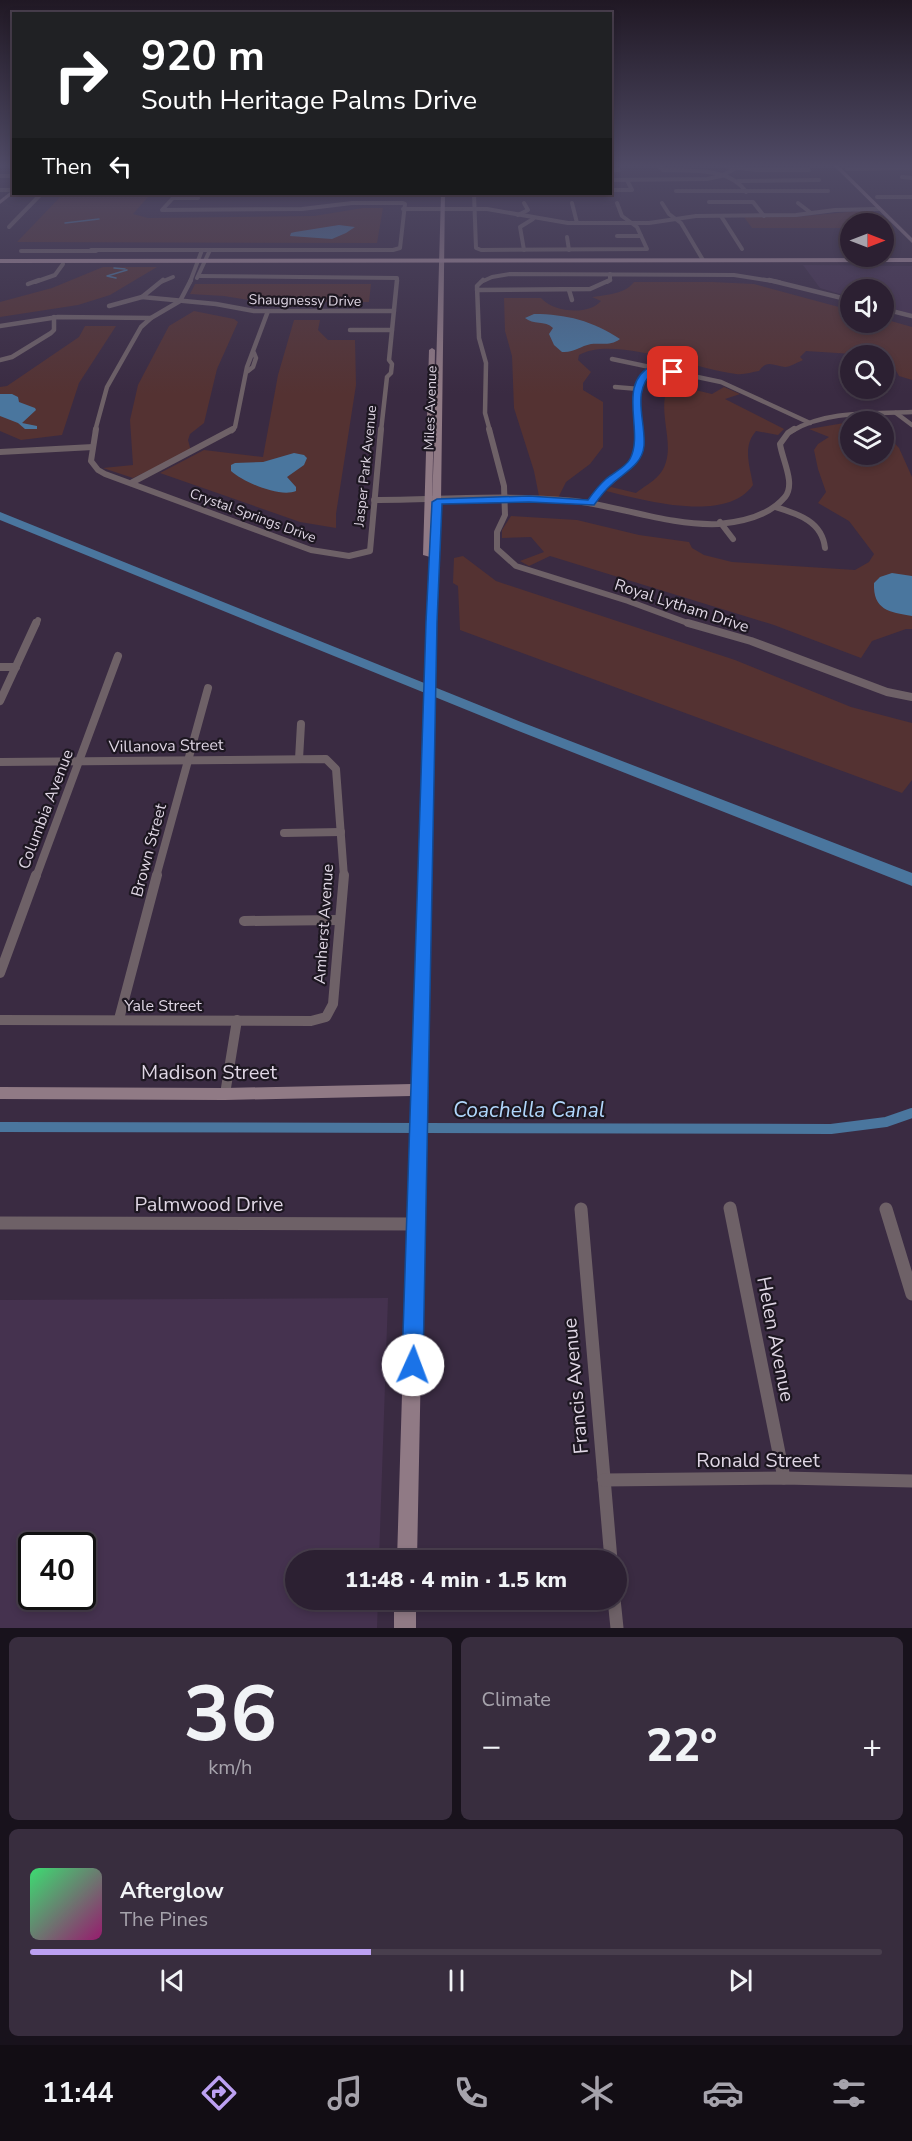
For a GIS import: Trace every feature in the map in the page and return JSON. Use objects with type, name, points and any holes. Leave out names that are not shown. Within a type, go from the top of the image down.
[{"type":"main road","points":[[640,264],[701,260]]},
{"type":"main road","points":[[738,263],[805,260]]},
{"type":"main road","points":[[0,263],[840,260]]},
{"type":"main road","points":[[0,263],[119,261],[201,263]]},
{"type":"main road","points":[[63,264],[119,261]]},
{"type":"main road","points":[[894,261],[912,262]]},
{"type":"main road","points":[[438,262],[840,263]]},
{"type":"main road","points":[[894,262],[912,262]]},
{"type":"street","points":[[21,251],[397,250],[400,248],[400,242]]},
{"type":"street","name":"Miles Avenue","points":[[407,1550],[431,622],[437,500],[438,242]]},
{"type":"street","points":[[476,242],[477,250],[647,249],[644,242]]},
{"type":"street","points":[[523,242],[524,250]]},
{"type":"street","points":[[568,242],[569,250]]},
{"type":"street","points":[[691,242],[701,260]]},
{"type":"street","points":[[738,242],[742,249]]},
{"type":"street","points":[[190,284],[199,276],[202,250]]},
{"type":"street","points":[[0,452],[93,447],[107,387],[141,327],[151,318],[180,301],[210,250]]},
{"type":"street","name":"Miles Avenue","points":[[431,622],[427,557],[428,500],[438,262]]},
{"type":"street","points":[[28,284],[51,277],[63,264]]},
{"type":"street","points":[[477,290],[569,290],[600,286],[610,280],[609,274]]},
{"type":"street","points":[[504,499],[501,471],[485,413],[486,363],[479,338],[477,290],[479,282],[502,275],[714,274],[772,279],[840,297]]},
{"type":"street","points":[[772,279],[776,275]]},
{"type":"street","points":[[199,276],[394,277]]},
{"type":"street","points":[[109,306],[142,297],[163,280],[173,277]]},
{"type":"street","name":"Jasper Park Avenue","points":[[364,555],[370,551],[387,377],[391,373],[392,364],[389,360],[398,279],[394,277]]},
{"type":"street","points":[[569,290],[572,300]]},
{"type":"street","name":"Shaugnessy Drive","points":[[142,297],[216,304],[248,311],[394,311]]},
{"type":"street","points":[[134,484],[231,432],[235,427],[248,371],[253,367],[256,358],[254,353],[268,311]]},
{"type":"street","points":[[894,312],[912,316]]},
{"type":"street","points":[[0,326],[54,317],[151,318]]},
{"type":"street","points":[[0,360],[12,357],[51,333],[54,330],[54,317]]},
{"type":"street","points":[[350,330],[392,330]]},
{"type":"street","points":[[612,359],[712,380],[739,389],[808,423]]},
{"type":"street","points":[[590,503],[607,483],[634,462],[639,446],[635,400],[644,375],[653,368]]},
{"type":"street","points":[[615,387],[639,389]]},
{"type":"street","points":[[374,500],[504,499],[590,503],[661,520],[720,522],[750,518],[775,507],[787,495],[789,485],[781,451],[782,440],[788,433],[808,423],[912,413]]},
{"type":"street","points":[[901,415],[912,425]]},
{"type":"street","name":"Crystal Springs Drive","points":[[93,447],[91,461],[98,471],[311,550],[338,555],[364,555]]},
{"type":"street","name":"Royal Lytham Drive","points":[[504,499],[505,515],[497,532],[497,549],[516,566],[628,601],[687,623],[750,641],[886,692],[912,697]]},
{"type":"street","points":[[775,507],[800,515],[812,522],[826,540],[825,548]]},
{"type":"street","points":[[720,522],[733,539]]},
{"type":"street","points":[[0,701],[38,620]]},
{"type":"street","name":"Columbia Avenue","points":[[0,973],[118,656]]},
{"type":"street","points":[[0,667],[16,667]]},
{"type":"street","name":"Brown Street","points":[[119,1019],[208,688]]},
{"type":"street","points":[[299,759],[301,724]]},
{"type":"street","name":"Villanova Street","points":[[0,762],[318,758],[331,762]]},
{"type":"street","name":"Amherst Avenue","points":[[326,1017],[333,1004],[344,880],[336,769],[331,762]]},
{"type":"street","points":[[284,833],[341,832]]},
{"type":"street","points":[[244,921],[339,920]]},
{"type":"street","name":"Yale Street","points":[[0,1020],[311,1021],[326,1017]]},
{"type":"street","points":[[225,1094],[237,1020]]},
{"type":"street","name":"Madison Street","points":[[0,1093],[225,1094],[419,1090]]},
{"type":"street","name":"Francis Avenue","points":[[581,1209],[610,1550]]},
{"type":"street","name":"Helen Avenue","points":[[730,1209],[784,1478]]},
{"type":"street","points":[[886,1209],[912,1294]]},
{"type":"street","name":"Palmwood Drive","points":[[0,1223],[417,1224]]},
{"type":"street","name":"Ronald Street","points":[[604,1480],[784,1478],[912,1481]]},
{"type":"street","points":[[405,1610],[405,1628]]},
{"type":"street","points":[[615,1610],[617,1628]]},
{"type":"shaded area","points":[[17,242],[377,242],[377,243]]},
{"type":"shaded area","points":[[803,265],[912,266],[912,314],[894,309],[894,279],[840,279],[840,294],[820,288]]},
{"type":"shaded area","points":[[103,267],[157,267],[110,295],[78,305],[0,317],[0,302],[52,288]]},
{"type":"shaded area","points":[[634,282],[754,284],[840,307],[840,333],[894,333],[894,322],[912,327],[912,380],[899,376],[894,367],[894,345],[840,345],[840,353],[806,351],[800,357],[803,360],[789,366],[768,364],[759,371],[745,374],[719,371],[633,351],[594,350],[579,355],[578,360],[591,372],[583,383],[583,390],[603,402],[603,447],[590,464],[566,482],[558,498],[539,496],[534,471],[514,408],[512,356],[505,331],[504,298],[541,298],[546,303],[562,309],[579,310],[588,309],[601,301],[592,297],[609,295]]},
{"type":"shaded area","points":[[195,284],[371,284],[369,302],[260,302],[224,296],[190,294]]},
{"type":"shaded area","points":[[194,311],[234,319],[238,322],[217,369],[204,423],[190,434],[188,440],[191,451],[133,478],[103,468],[133,465],[130,420],[138,385],[169,326]]},
{"type":"shaded area","points":[[294,320],[320,320],[318,330],[328,340],[355,340],[356,385],[336,514],[336,528],[300,522],[160,473],[204,450],[263,457],[278,375]]},
{"type":"shaded area","points":[[85,326],[116,326],[79,383],[62,435],[21,440],[0,431],[0,387],[7,386],[79,337]]},
{"type":"shaded area","points":[[670,384],[712,394],[724,387],[740,394],[725,399],[784,429],[778,435],[756,431],[752,437],[748,457],[753,485],[740,497],[724,504],[684,506],[606,491],[611,487],[636,493],[654,480],[665,465],[668,442],[664,406]]},
{"type":"shaded area","points":[[840,424],[840,465],[894,465],[894,443],[899,448],[912,477],[912,629],[872,641],[861,658],[774,625],[550,556],[529,566],[520,561],[544,552],[531,537],[502,538],[502,530],[511,516],[577,520],[639,535],[689,542],[692,548],[704,555],[732,562],[855,570],[869,562],[874,554],[849,521],[818,503],[826,492],[814,450],[818,444],[829,437],[809,429]]},
{"type":"shaded area","points":[[463,556],[496,581],[735,660],[851,707],[912,723],[912,780],[902,793],[460,630],[458,586],[453,583],[454,558]]},
{"type":"shaded area","points":[[388,1298],[379,1550],[285,1550],[285,1610],[378,1610],[377,1628],[0,1628],[0,1300]]},
{"type":"water","points":[[534,314],[557,315],[579,320],[620,339],[562,352],[554,345],[549,334],[553,328],[525,318]]},
{"type":"water","points":[[0,394],[12,394],[18,397],[19,402],[35,408],[36,410],[22,423],[37,426],[37,429],[25,429],[18,423],[0,416]]},
{"type":"water","points":[[294,453],[307,458],[304,465],[287,477],[296,487],[296,491],[289,493],[262,488],[231,471],[231,465],[235,463],[263,462]]},
{"type":"water","points":[[892,573],[912,576],[912,616],[890,611],[876,599],[874,583],[880,577]]},
{"type":"waterway","points":[[114,268],[125,269]]},
{"type":"waterway","points":[[116,278],[107,276],[127,270]]},
{"type":"waterway","points":[[0,516],[516,725],[912,880]]},
{"type":"waterway","name":"Coachella Canal","points":[[0,1127],[831,1129],[886,1122],[912,1113]]},
{"type":"route","points":[[413,1365],[431,622],[437,502],[473,499],[529,499],[590,503],[596,493],[634,462],[639,446],[635,400],[644,375],[653,368],[673,372]]}]
